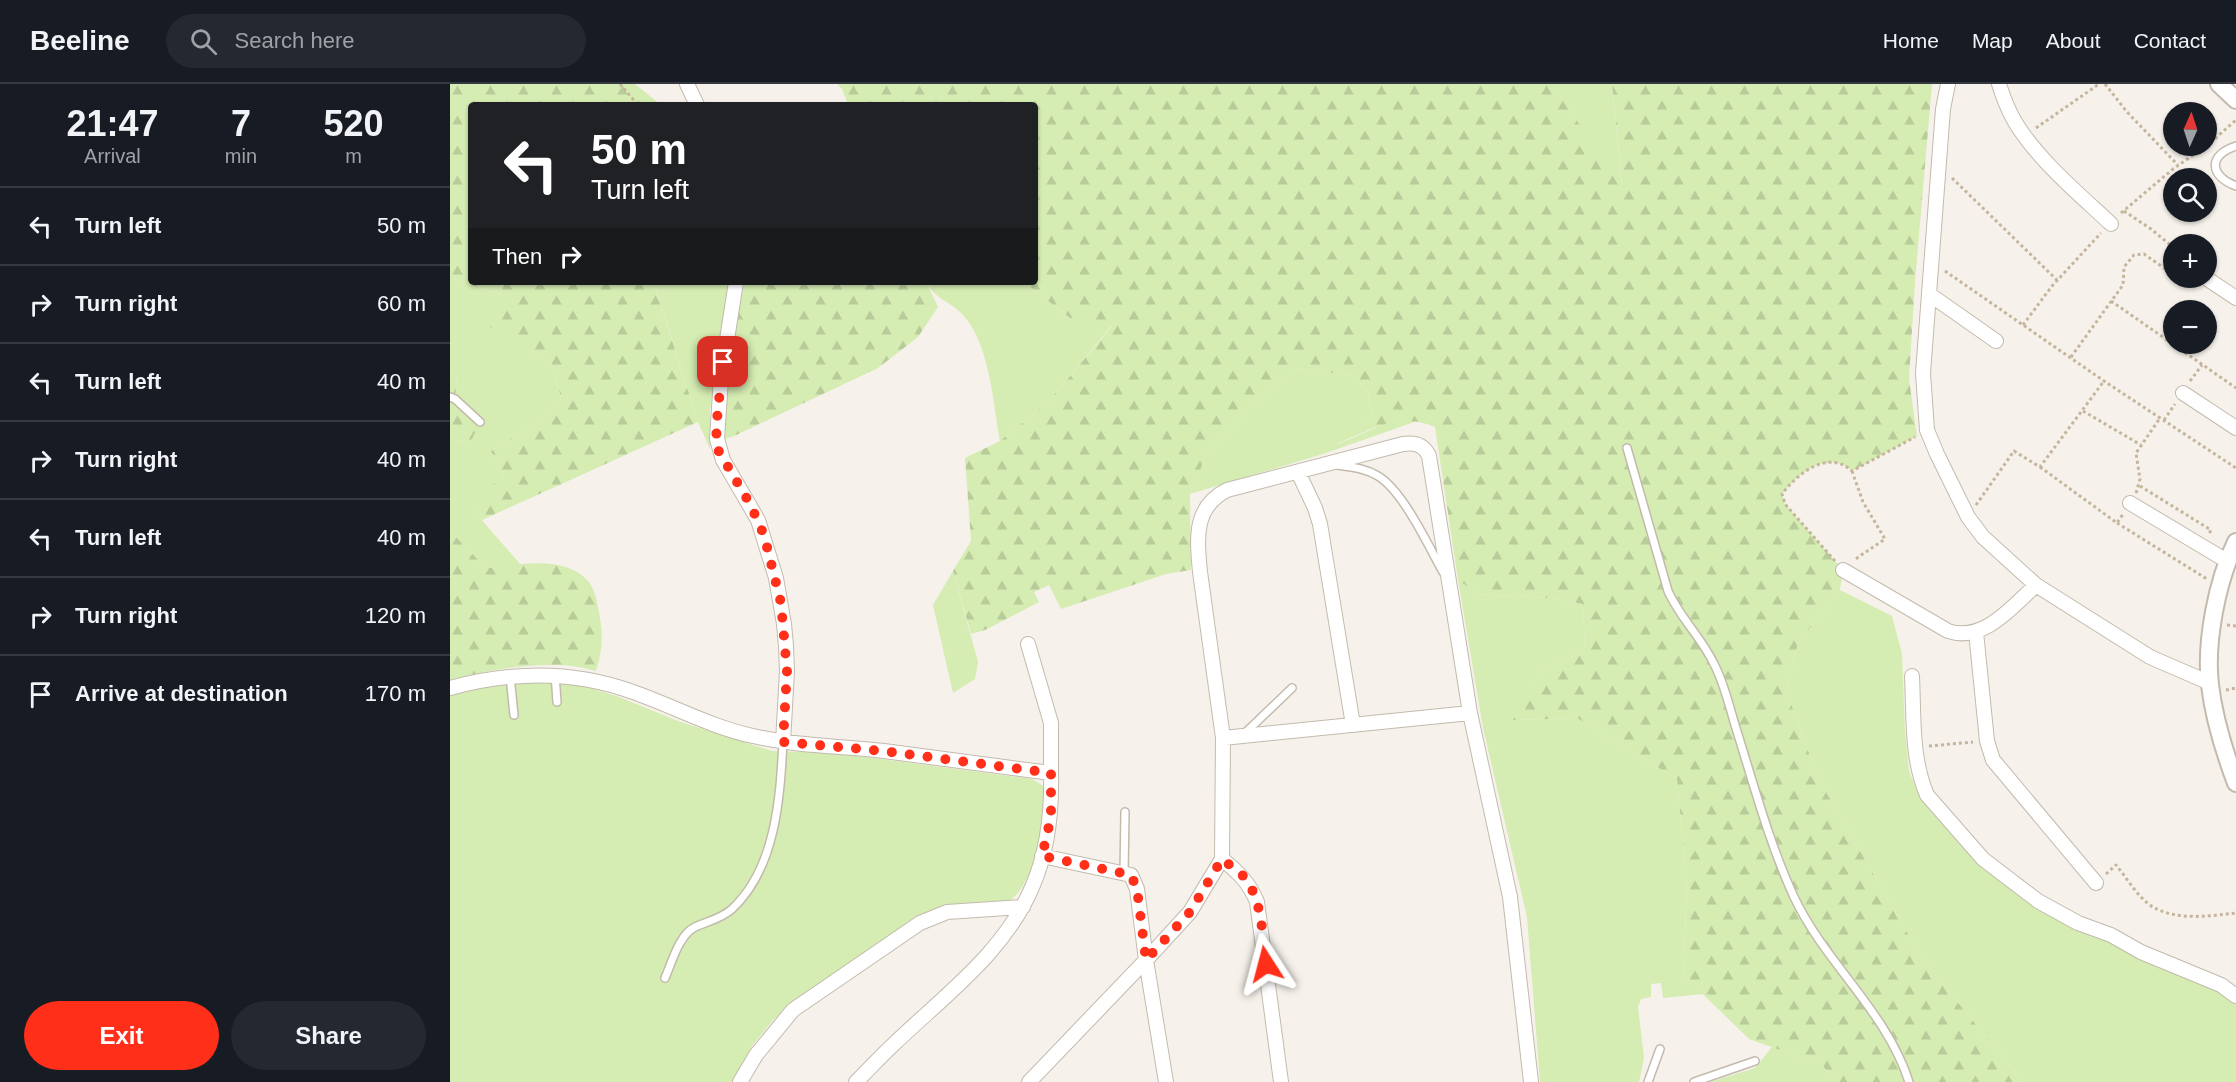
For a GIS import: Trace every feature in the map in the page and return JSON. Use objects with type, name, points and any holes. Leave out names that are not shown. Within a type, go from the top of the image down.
[{"type":"street","points":[[687,84],[696,102]]},
{"type":"street","points":[[1948,84],[1943,109],[1923,373],[1928,430],[1968,517],[2001,555],[2036,585],[2150,657],[2216,687]]},
{"type":"street","points":[[1998,84],[2008,109],[2025,136],[2045,160],[2111,224]]},
{"type":"street","points":[[2219,84],[2236,100]]},
{"type":"street","points":[[736,285],[721,378],[717,439],[723,460],[758,520],[776,578],[784,624],[786,655],[783,742]]},
{"type":"street","points":[[2217,285],[2236,298]]},
{"type":"street","points":[[1929,294],[1996,340]]},
{"type":"street","points":[[2183,393],[2236,428]]},
{"type":"street","points":[[1029,1082],[1190,912],[1222,859],[1223,738],[1198,549],[1202,514],[1208,503],[1215,496],[1227,490],[1403,444],[1417,444],[1427,452],[1430,463],[1470,713],[1510,897],[1531,1082]]},
{"type":"street","points":[[1298,472],[1320,524],[1353,725]]},
{"type":"street","points":[[2130,503],[2226,561]]},
{"type":"street","points":[[2236,542],[2226,561],[2211,636],[2225,754],[2236,783]]},
{"type":"street","points":[[1843,570],[1948,631],[1958,634],[1976,632],[2007,611],[2036,585]]},
{"type":"street","points":[[1976,632],[1987,741],[1994,760],[2096,883]]},
{"type":"street","points":[[856,1082],[977,968],[1023,908],[1033,886],[1051,817],[1051,723],[1028,644]]},
{"type":"street","points":[[450,688],[510,676],[555,674],[600,681],[729,729],[783,742],[883,751],[1051,773]]},
{"type":"street","points":[[1912,676],[1915,747],[1918,770],[1927,795],[1983,859],[2038,901],[2078,923],[2111,935],[2141,952],[2221,985],[2236,996]]},
{"type":"street","points":[[1223,738],[1470,713]]},
{"type":"street","points":[[1042,856],[1131,875],[1137,889],[1166,1082]]},
{"type":"street","points":[[1222,859],[1243,876],[1252,888],[1257,902],[1281,1082]]},
{"type":"street","points":[[740,1082],[756,1055],[793,1010],[920,923],[947,912],[1023,908]]},
{"type":"lane","points":[[2236,146],[2218,155],[2215,170],[2226,182],[2236,186]]},
{"type":"lane","points":[[450,397],[480,422]]},
{"type":"lane","points":[[1627,448],[1668,591],[1714,664],[1773,842],[1794,897],[1812,929],[1887,1034],[1902,1059],[1909,1082]]},
{"type":"lane","points":[[1329,464],[1366,470],[1383,479],[1392,488],[1417,525],[1449,582]]},
{"type":"lane","points":[[555,674],[557,702]]},
{"type":"lane","points":[[510,676],[514,715]]},
{"type":"lane","points":[[1242,736],[1292,688]]},
{"type":"lane","points":[[665,978],[685,936],[693,928],[717,919],[730,910],[754,881],[763,862],[775,822],[783,742]]},
{"type":"lane","points":[[1124,873],[1125,812]]},
{"type":"lane","points":[[1648,1082],[1660,1049]]},
{"type":"lane","points":[[1694,1082],[1755,1061]]},
{"type":"path","points":[[620,84],[635,102]]},
{"type":"path","points":[[2025,136],[2099,84]]},
{"type":"path","points":[[2105,84],[2127,112],[2178,166]]},
{"type":"path","points":[[1948,175],[2058,280]]},
{"type":"path","points":[[2124,211],[2163,239]]},
{"type":"path","points":[[2070,357],[2123,285],[2124,267],[2134,255],[2144,254],[2163,267]]},
{"type":"path","points":[[1941,268],[2104,381],[2236,468]]},
{"type":"path","points":[[2111,302],[2236,388]]},
{"type":"path","points":[[2040,467],[2104,381]]},
{"type":"path","points":[[2082,410],[2141,445]]},
{"type":"path","points":[[2117,523],[2139,486],[2136,458],[2141,445],[2160,417]]},
{"type":"path","points":[[1852,471],[1917,436]]},
{"type":"path","points":[[1975,506],[2013,451],[2040,467],[2117,523],[2210,581]]},
{"type":"path","points":[[1821,463],[1843,464],[1852,471],[1863,502],[1886,539],[1861,554],[1843,570],[1785,504],[1782,494],[1813,466],[1821,463]]},
{"type":"path","points":[[2139,486],[2211,530],[2207,539]]},
{"type":"path","points":[[2216,687],[2236,688]]},
{"type":"path","points":[[1915,747],[1987,741]]},
{"type":"path","points":[[2096,883],[2116,865],[2153,907],[2193,917],[2236,914]]},
{"type":"green space","points":[[450,84],[635,84],[657,102],[468,102],[468,284],[450,278]]},
{"type":"green space","points":[[837,84],[1551,84],[1622,185],[1612,84],[1932,84],[1909,379],[1917,436],[1852,471],[1833,462],[1814,466],[1796,478],[1782,494],[1785,504],[1843,570],[1840,590],[1798,643],[1786,690],[1818,778],[1923,960],[2023,1082],[1836,1082],[1822,1065],[1749,1039],[1683,975],[1687,887],[1677,779],[1577,718],[1513,720],[1539,672],[1585,650],[1583,604],[1551,598],[1478,594],[1458,580],[1435,427],[1408,421],[1395,422],[1370,429],[1333,446],[1372,416],[1368,392],[1354,376],[1299,368],[1251,406],[1208,451],[1190,494],[1191,570],[1166,574],[1061,609],[1049,585],[1034,592],[1039,602],[985,630],[971,634],[953,571],[971,541],[965,458],[1000,441],[1049,401],[1112,326],[1070,318],[1028,285],[1038,285],[1038,102],[847,102],[842,89]]},
{"type":"green space","points":[[1551,84],[1612,84],[1622,186]]},
{"type":"green space","points":[[450,278],[503,295],[528,348],[553,366],[561,398],[543,420],[491,451],[504,479],[473,510],[521,565],[486,568],[453,534],[450,535],[450,439],[470,443],[455,399],[457,378],[450,375]]},
{"type":"green space","points":[[472,285],[659,285],[655,287],[698,422],[482,520],[473,511],[488,487],[504,479],[491,451],[543,420],[561,398],[553,366],[528,348],[481,322],[503,295]]},
{"type":"green space","points":[[731,285],[710,410],[710,449],[698,422],[655,286]]},
{"type":"green space","points":[[744,285],[927,285],[938,307],[918,337],[878,368],[722,440],[736,318]]},
{"type":"green space","points":[[928,285],[1028,285],[1070,318],[1112,325],[1049,401],[1000,441],[989,376],[980,343],[964,316]]},
{"type":"green space","points":[[1299,368],[1354,376],[1368,392],[1372,416],[1336,445],[1388,422],[1420,420],[1323,454],[1190,494],[1208,451],[1251,406]]},
{"type":"green space","points":[[450,375],[457,378],[455,399],[480,422],[470,443],[450,439]]},
{"type":"green space","points":[[453,534],[486,568],[553,564],[566,567],[588,581],[595,596],[601,627],[602,642],[596,671],[544,665],[490,671],[450,680],[450,535]]},
{"type":"green space","points":[[953,571],[978,662],[975,679],[953,693],[933,605]]},
{"type":"green space","points":[[1458,580],[1478,594],[1551,598],[1583,604],[1585,650],[1539,672],[1514,720],[1577,718],[1677,779],[1687,887],[1683,975],[1703,994],[1663,998],[1661,983],[1651,984],[1651,997],[1641,999],[1638,1007],[1644,1058],[1639,1082],[1540,1082],[1527,917],[1483,728]]},
{"type":"green space","points":[[1840,590],[1892,616],[1902,654],[1909,771],[1918,793],[1962,846],[2022,897],[2224,993],[2236,1005],[2236,1082],[2023,1082],[1923,960],[1818,778],[1786,690],[1798,643]]},
{"type":"green space","points":[[542,682],[578,684],[619,697],[678,721],[772,751],[835,753],[1032,779],[1045,787],[1042,830],[1034,863],[1028,877],[1012,899],[995,904],[941,908],[923,914],[805,993],[773,1020],[752,1046],[734,1082],[450,1082],[450,694],[502,684]]},
{"type":"green space","points":[[1772,1047],[1822,1065],[1836,1082],[1710,1082],[1755,1068]]},
{"type":"route","points":[[723,362],[716,429],[718,450],[758,520],[770,554],[781,603],[787,671],[783,742],[883,751],[1051,773],[1051,817],[1042,856],[1131,875],[1137,889],[1146,960],[1190,912],[1222,859],[1243,876],[1252,888],[1257,902],[1266,964]]}]
